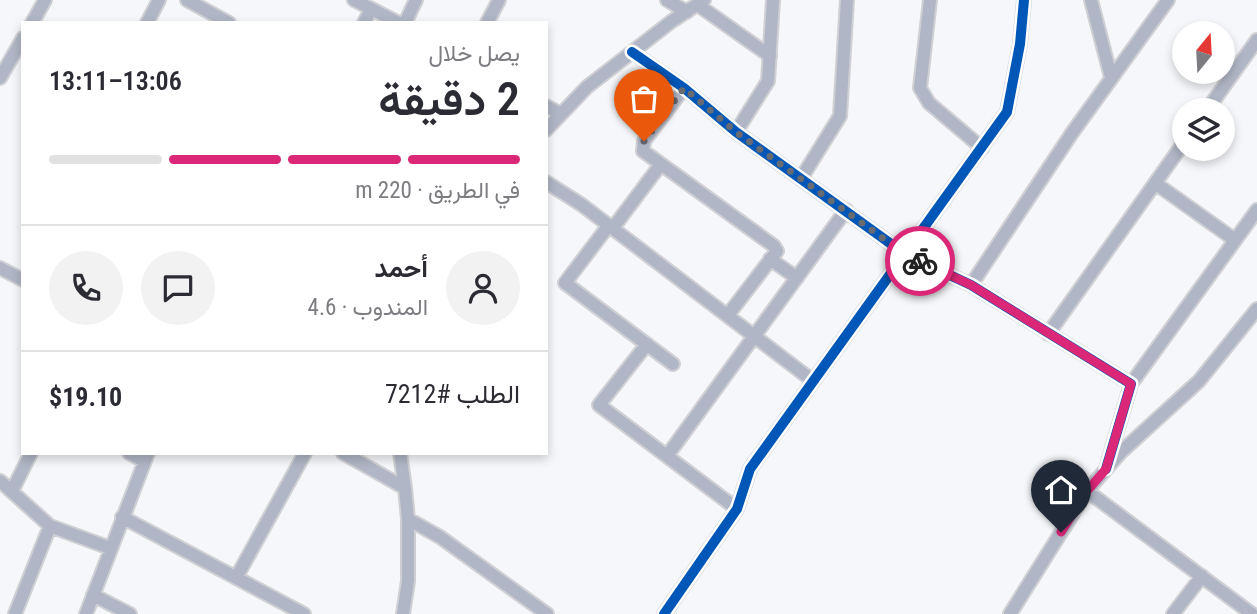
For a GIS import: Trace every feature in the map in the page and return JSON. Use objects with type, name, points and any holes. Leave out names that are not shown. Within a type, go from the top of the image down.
[{"type":"street","points":[[33,21],[45,0]]},
{"type":"street","points":[[148,21],[159,0]]},
{"type":"street","points":[[187,0],[225,21]]},
{"type":"street","points":[[354,0],[395,21]]},
{"type":"street","points":[[406,21],[416,0]]},
{"type":"street","points":[[488,21],[499,0]]},
{"type":"street","points":[[667,0],[696,6],[770,56]]},
{"type":"street","points":[[736,132],[768,81],[773,0]]},
{"type":"street","points":[[802,177],[840,116],[847,0]]},
{"type":"street","points":[[930,0],[920,88],[929,103],[982,148]]},
{"type":"street","points":[[664,614],[737,509],[750,469],[1007,112],[1012,99],[1024,0]]},
{"type":"street","points":[[1091,0],[1111,77]]},
{"type":"street","points":[[971,285],[1111,77],[1168,0]]},
{"type":"street","points":[[548,128],[587,87],[696,6]]},
{"type":"street","points":[[366,21],[372,9]]},
{"type":"street","points":[[1216,98],[1257,40]]},
{"type":"street","points":[[0,78],[21,41]]},
{"type":"street","points":[[632,52],[684,88],[736,132],[802,177],[905,254],[971,285],[1131,384]]},
{"type":"street","points":[[684,88],[642,145],[643,151],[774,246],[777,251],[728,315]]},
{"type":"street","points":[[548,107],[561,114]]},
{"type":"street","points":[[1048,334],[1172,159]]},
{"type":"street","points":[[661,164],[565,283],[673,365]]},
{"type":"street","points":[[548,183],[611,226],[813,381]]},
{"type":"street","points":[[1155,183],[1235,240]]},
{"type":"street","points":[[667,456],[846,210]]},
{"type":"street","points":[[1106,469],[1131,384],[1257,210]]},
{"type":"street","points":[[770,259],[797,278]]},
{"type":"street","points":[[0,268],[19,278]]},
{"type":"street","points":[[1010,614],[1087,491],[1167,408],[1199,382],[1257,309]]},
{"type":"street","points":[[646,344],[599,405],[737,509]]},
{"type":"street","points":[[12,491],[30,455]]},
{"type":"street","points":[[236,578],[304,455]]},
{"type":"street","points":[[347,455],[405,488]]},
{"type":"street","points":[[400,455],[408,519],[408,581],[403,614]]},
{"type":"street","points":[[86,614],[146,457]]},
{"type":"street","points":[[0,481],[50,526],[110,548]]},
{"type":"street","points":[[1087,491],[1252,614]]},
{"type":"street","points":[[122,517],[304,614]]},
{"type":"street","points":[[408,519],[440,537],[547,614]]},
{"type":"street","points":[[15,614],[50,526]]},
{"type":"street","points":[[1173,614],[1202,576]]},
{"type":"street","points":[[93,595],[130,614]]},
{"type":"cycle path","points":[[664,614],[737,509],[750,469],[1007,112],[1020,44],[1024,0]]},
{"type":"cycle path","points":[[632,52],[684,88],[736,132],[905,254],[971,285],[1131,384],[1106,469]]},
{"type":"way so far","points":[[644,141],[684,88],[736,132],[802,177],[905,254],[920,261]]},
{"type":"route","points":[[920,261],[971,285],[1131,384],[1106,469],[1087,491],[1061,532]]}]
